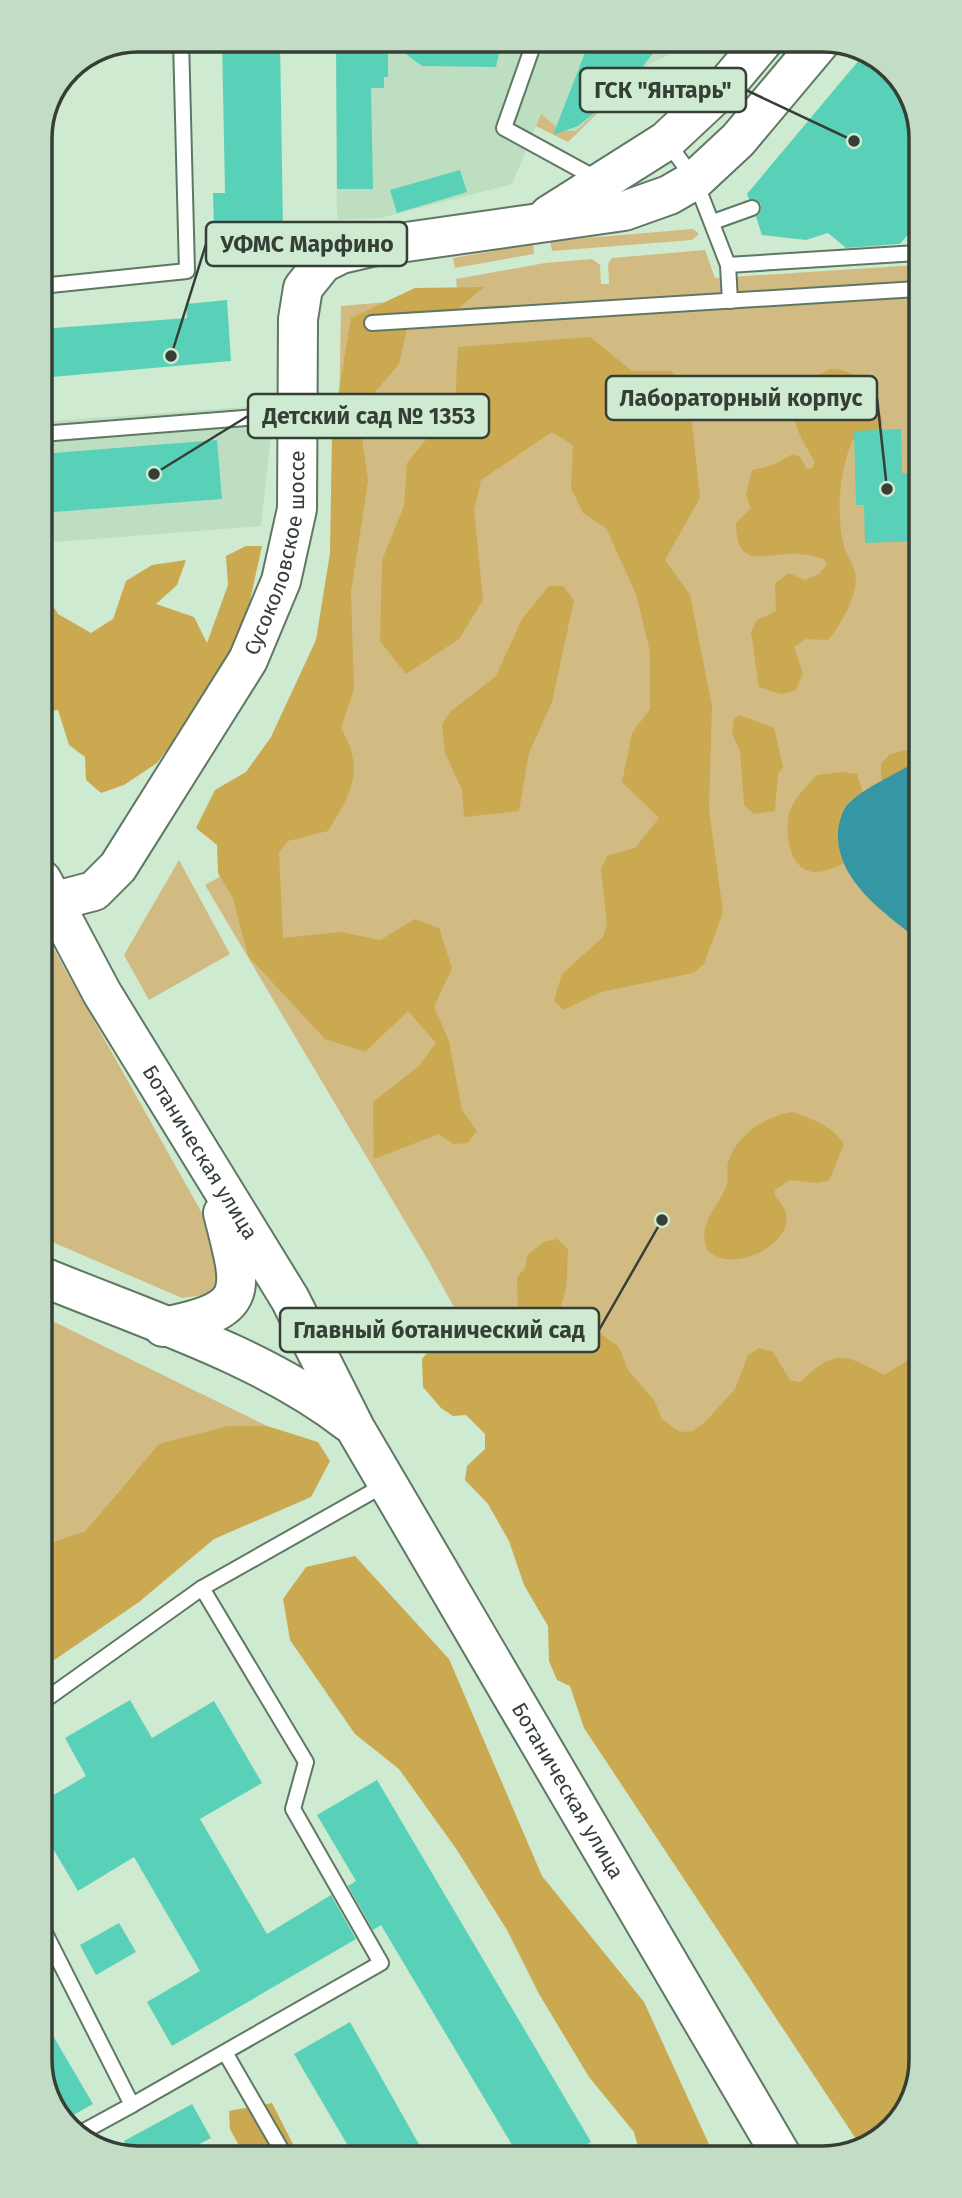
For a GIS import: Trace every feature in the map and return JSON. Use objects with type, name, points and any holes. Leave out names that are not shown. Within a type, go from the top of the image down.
[{"type":"main road","name":"Сусоколовское шоссе","points":[[538,222],[666,141],[727,84],[753,53]]},
{"type":"main road","name":"Сусоколовское шоссе","points":[[53,891],[94,891],[118,867],[260,636],[281,581],[297,509],[298,319],[303,288],[323,263],[341,254],[371,247],[624,211],[668,195],[695,180],[738,140],[811,53]]},
{"type":"main road","name":"Ботаническая улица","points":[[53,901],[215,1180],[290,1299],[355,1428],[776,2146]]},
{"type":"main road","points":[[163,1327],[199,1320],[220,1312],[233,1296],[237,1273],[215,1180]]},
{"type":"main road","name":"Ботаническая улица","points":[[52,1281],[250,1362],[311,1394],[355,1428]]},
{"type":"lane","points":[[53,285],[187,271],[181,52]]},
{"type":"lane","points":[[531,53],[504,128],[603,183]]},
{"type":"lane","points":[[666,141],[695,180],[713,222],[727,265],[730,301]]},
{"type":"lane","points":[[713,222],[752,208]]},
{"type":"lane","points":[[727,265],[909,252]]},
{"type":"lane","points":[[372,323],[909,290]]},
{"type":"lane","points":[[53,433],[298,414]]},
{"type":"lane","points":[[52,1695],[202,1588],[387,1483]]},
{"type":"lane","points":[[88,2129],[226,2054],[381,1963],[293,1809],[306,1762],[202,1588]]},
{"type":"lane","points":[[52,1947],[132,2105]]},
{"type":"lane","points":[[226,2054],[279,2145]]},
{"type":"shaded area","points":[[336,52],[673,53],[648,65],[576,131],[562,131],[541,114],[512,184],[381,218],[337,220]]},
{"type":"shaded area","points":[[635,76],[568,142],[536,126],[541,114],[562,131],[576,131]]},
{"type":"shaded area","points":[[693,229],[699,234],[692,240],[552,251],[550,241]]},
{"type":"shaded area","points":[[533,244],[534,254],[455,268],[453,258]]},
{"type":"shaded area","points":[[705,250],[715,278],[909,266],[909,2071],[901,2098],[895,2107],[520,1447],[472,1340],[428,1260],[205,885],[332,815],[341,306],[458,296],[456,279],[545,263],[592,259],[600,265],[601,284],[609,284],[608,264],[612,258]]},
{"type":"shaded area","points":[[484,287],[452,314],[408,324],[399,364],[371,397],[362,438],[368,481],[351,592],[354,689],[341,728],[352,756],[352,781],[344,805],[328,831],[288,841],[279,852],[283,938],[341,932],[380,940],[415,919],[439,928],[452,968],[434,1007],[449,1041],[462,1110],[477,1131],[467,1143],[453,1144],[439,1134],[374,1159],[374,1172],[373,1102],[419,1066],[436,1043],[408,1011],[365,1052],[325,1039],[248,956],[233,898],[218,873],[217,845],[196,828],[215,790],[246,772],[271,737],[316,640],[330,553],[332,433],[351,318],[415,288]]},
{"type":"shaded area","points":[[590,337],[632,371],[672,371],[689,393],[700,498],[665,560],[690,595],[712,706],[709,809],[723,912],[704,964],[693,973],[601,992],[563,1010],[554,1000],[562,974],[603,937],[607,925],[601,869],[607,856],[635,848],[659,818],[622,782],[632,733],[650,709],[650,652],[636,594],[606,528],[583,513],[571,488],[573,445],[552,432],[481,480],[474,510],[483,600],[459,639],[406,674],[380,641],[382,560],[404,506],[407,463],[455,404],[458,347]]},
{"type":"shaded area","points":[[830,369],[850,373],[866,385],[877,403],[883,422],[880,428],[852,441],[842,478],[841,530],[856,580],[852,598],[844,617],[828,640],[806,639],[794,647],[803,673],[795,691],[781,694],[759,687],[751,632],[757,620],[776,611],[775,583],[789,573],[805,580],[819,574],[827,565],[824,559],[803,554],[751,555],[740,546],[736,523],[751,508],[746,495],[752,470],[773,465],[793,454],[800,457],[807,469],[812,468],[815,462],[799,434],[795,421],[795,399],[813,378]]},
{"type":"shaded area","points":[[274,405],[261,526],[53,542],[53,421]]},
{"type":"shaded area","points":[[246,546],[262,546],[244,628],[182,729],[157,763],[124,785],[101,793],[86,780],[85,757],[69,745],[58,710],[53,711],[53,606],[58,614],[91,633],[113,619],[126,581],[152,565],[186,560],[177,585],[156,604],[194,617],[207,643],[228,585],[226,556]]},
{"type":"shaded area","points":[[549,586],[563,586],[574,600],[552,702],[529,753],[519,811],[464,817],[462,790],[445,753],[442,725],[450,712],[496,676],[522,619]]},
{"type":"shaded area","points":[[740,715],[774,728],[783,767],[778,774],[775,811],[754,814],[744,805],[740,751],[732,734],[734,719]]},
{"type":"shaded area","points":[[909,751],[909,785],[894,789],[881,779],[881,764],[890,754]]},
{"type":"shaded area","points":[[843,772],[857,774],[863,793],[854,857],[840,865],[813,872],[798,864],[793,856],[788,837],[790,811],[798,796],[817,775]]},
{"type":"shaded area","points":[[179,860],[230,954],[149,1000],[124,955]]},
{"type":"shaded area","points":[[53,947],[221,1247],[225,1277],[213,1294],[182,1298],[52,1242]]},
{"type":"shaded area","points":[[793,1112],[828,1128],[844,1144],[829,1181],[816,1183],[790,1180],[775,1190],[775,1197],[784,1209],[787,1221],[783,1232],[774,1242],[749,1257],[735,1259],[716,1256],[707,1250],[705,1232],[710,1216],[727,1185],[727,1166],[732,1153],[753,1128],[782,1114]]},
{"type":"shaded area","points":[[557,1239],[568,1249],[567,1281],[563,1300],[549,1325],[547,1335],[564,1337],[594,1329],[619,1347],[628,1370],[654,1400],[662,1419],[680,1432],[693,1431],[704,1423],[735,1389],[748,1355],[759,1348],[773,1352],[790,1380],[800,1382],[822,1364],[839,1358],[858,1362],[884,1375],[909,1360],[909,2071],[901,2098],[892,2112],[876,2128],[856,2139],[584,1728],[570,1686],[557,1680],[549,1661],[548,1626],[524,1585],[509,1541],[488,1504],[465,1480],[467,1466],[485,1449],[485,1434],[466,1415],[453,1416],[441,1408],[423,1387],[422,1359],[456,1317],[481,1315],[506,1327],[518,1315],[517,1277],[525,1268],[527,1255],[544,1242]]},
{"type":"shaded area","points":[[52,1321],[267,1426],[228,1426],[134,1473],[85,1531],[52,1542]]},
{"type":"shaded area","points":[[228,1426],[267,1426],[318,1442],[330,1461],[311,1497],[214,1539],[139,1602],[52,1661],[52,1542],[85,1531],[159,1444]]},
{"type":"shaded area","points":[[355,1556],[449,1659],[542,1876],[644,2002],[710,2146],[638,2146],[634,2132],[589,2077],[539,1994],[507,1930],[457,1850],[399,1769],[355,1734],[290,1640],[283,1599],[306,1567]]},
{"type":"shaded area","points":[[272,2103],[294,2145],[239,2145],[230,2129],[229,2111]]},
{"type":"water","points":[[909,765],[909,932],[878,907],[854,881],[840,850],[838,832],[841,816],[849,803],[865,790]]},
{"type":"building","points":[[222,52],[280,52],[283,230],[214,231],[213,193],[225,193]]},
{"type":"building","points":[[336,52],[388,52],[388,77],[384,77],[384,88],[371,88],[373,189],[337,189]]},
{"type":"building","points":[[403,52],[499,53],[496,67],[422,66]]},
{"type":"building","points":[[585,53],[653,53],[637,74],[592,115],[578,126],[553,135]]},
{"type":"building","points":[[859,60],[876,70],[901,100],[909,127],[909,233],[900,244],[846,248],[828,233],[806,240],[762,235],[756,217],[761,210],[761,204],[749,199],[747,194]]},
{"type":"building","points":[[460,170],[467,192],[397,213],[390,190]]},
{"type":"building","points":[[227,300],[231,361],[53,377],[53,328],[187,318],[186,304]]},
{"type":"building","points":[[901,429],[902,473],[909,473],[909,541],[865,543],[864,505],[856,505],[854,431]]},
{"type":"building","points":[[217,440],[222,499],[53,512],[53,453]]},
{"type":"building","points":[[130,1700],[152,1738],[214,1701],[262,1783],[200,1819],[267,1934],[331,1895],[356,1939],[172,2046],[147,2002],[200,1971],[134,1857],[78,1891],[52,1847],[52,1796],[86,1776],[65,1738]]},
{"type":"building","points":[[377,1780],[591,2142],[585,2146],[512,2146],[381,1925],[373,1930],[348,1886],[356,1881],[317,1815]]},
{"type":"building","points":[[119,1923],[136,1952],[96,1975],[80,1945]]},
{"type":"building","points":[[350,2022],[420,2145],[348,2145],[294,2054]]},
{"type":"building","points":[[52,2034],[93,2104],[73,2115],[61,2098],[53,2071]]},
{"type":"building","points":[[192,2104],[211,2138],[197,2145],[133,2145],[126,2144],[124,2141]]},
{"type":"place","name":"ГСК \"Янтарь\"","points":[[854,141]]},
{"type":"place","name":"УФМС Марфино","points":[[171,356]]},
{"type":"place","name":"Детский сад № 1353","points":[[154,474]]},
{"type":"place","name":"Лабораторный корпус","points":[[887,489]]},
{"type":"place","name":"Главный ботанический сад","points":[[662,1220]]}]
